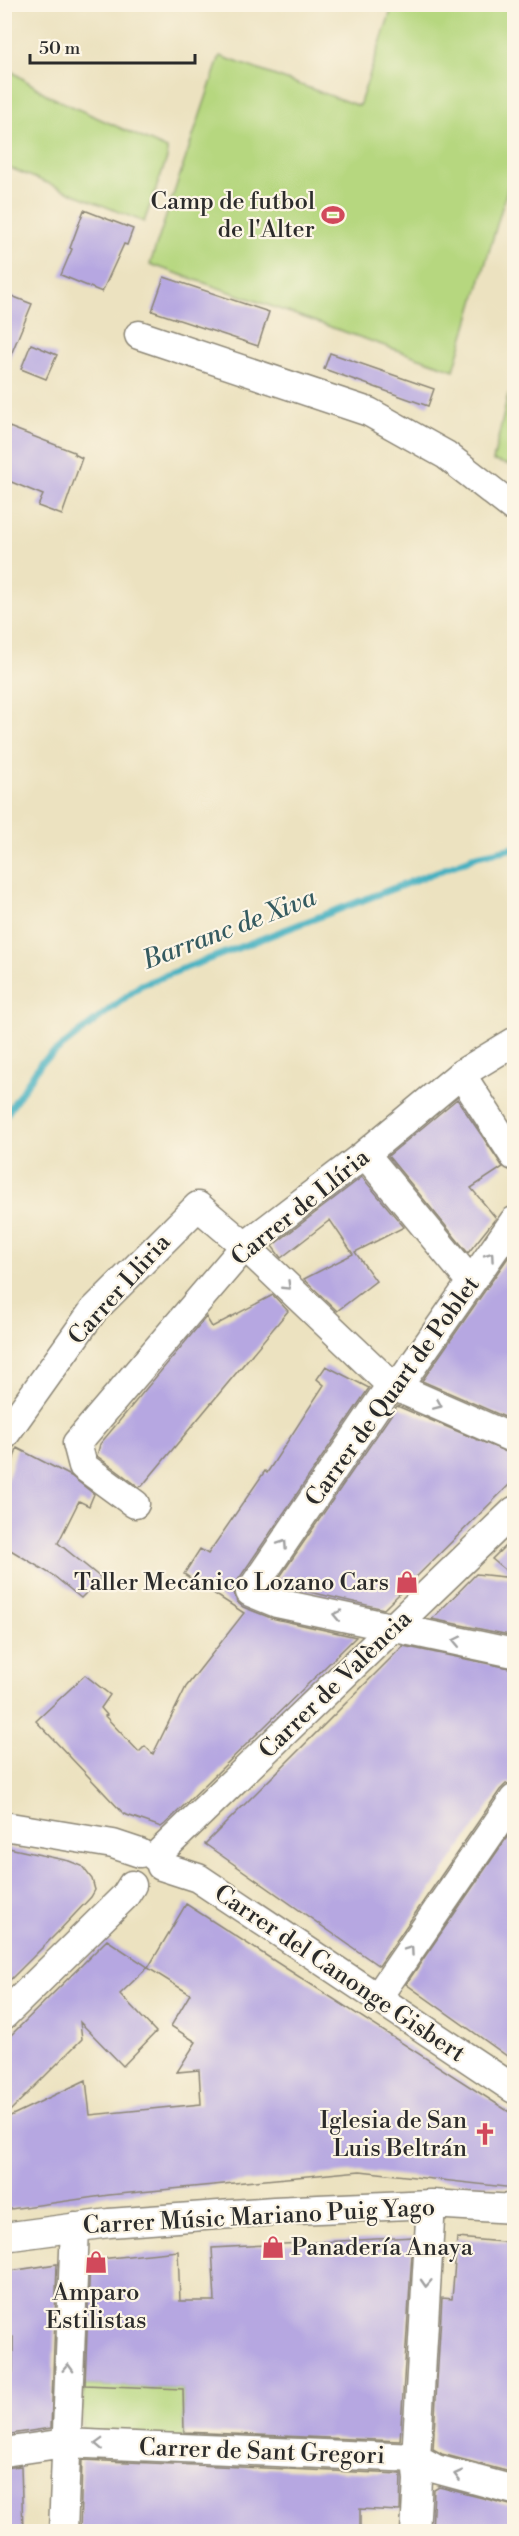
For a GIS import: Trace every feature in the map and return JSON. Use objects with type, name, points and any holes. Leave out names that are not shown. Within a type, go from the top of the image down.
[{"type":"street","points":[[139,335],[369,412],[446,455],[514,508]]},
{"type":"street","name":"Carrer de Llíria","points":[[135,1504],[83,1466],[77,1443],[244,1246],[365,1154],[461,1074],[514,1041]]},
{"type":"street","points":[[461,1074],[514,1156]]},
{"type":"street","points":[[365,1154],[471,1282]]},
{"type":"street","name":"Carrer Lliria","points":[[4,1436],[93,1311],[198,1206],[244,1246]]},
{"type":"street","name":"Carrer de Quart de Poblet","points":[[394,1628],[277,1603],[250,1592],[391,1385],[404,1378],[514,1221]]},
{"type":"street","points":[[244,1246],[391,1385],[514,1438]]},
{"type":"street","name":"Carrer de València","points":[[4,2015],[125,1896],[132,1885],[142,1888],[153,1886],[160,1878],[152,1859],[514,1511]]},
{"type":"street","points":[[394,1628],[514,1653]]},
{"type":"street","points":[[376,1998],[514,1799]]},
{"type":"street","name":"Carrer del Canonge Gisbert","points":[[4,1826],[113,1844],[198,1878],[514,2089]]},
{"type":"street","points":[[415,2532],[418,2480],[416,2458],[431,2204]]},
{"type":"street","name":"Carrer Músic Mariano Puig Yago","points":[[4,2237],[75,2227],[274,2211],[431,2204],[514,2208]]},
{"type":"street","points":[[63,2532],[75,2227]]},
{"type":"street","name":"Carrer de Sant Gregori","points":[[4,2452],[65,2443],[416,2458],[436,2469],[514,2490]]},
{"type":"green space","name":"Camp de futbol de l'Alter","points":[[393,5],[514,5],[514,167],[454,370],[150,264],[220,56],[359,106]]},
{"type":"green space","points":[[5,67],[49,96],[167,149],[167,158],[144,222],[5,166]]},
{"type":"green space","points":[[508,395],[514,396],[514,466],[493,461]]},
{"type":"green space","points":[[83,2385],[183,2389],[184,2439],[82,2435]]},
{"type":"building","points":[[84,210],[133,229],[102,292],[61,275]]},
{"type":"building","points":[[164,277],[269,312],[258,346],[152,311]]},
{"type":"building","points":[[4,293],[32,304],[5,369],[4,369]]},
{"type":"building","points":[[31,344],[57,355],[46,379],[21,369]]},
{"type":"building","points":[[330,353],[434,389],[428,406],[324,369]]},
{"type":"building","points":[[4,425],[74,452],[82,458],[62,515],[38,506],[43,495],[4,479]]},
{"type":"building","points":[[457,1099],[503,1167],[471,1188],[496,1218],[468,1253],[388,1156]]},
{"type":"building","points":[[362,1177],[404,1227],[355,1252],[376,1281],[337,1311],[304,1279],[353,1254],[330,1220],[281,1258],[272,1246]]},
{"type":"building","points":[[514,1249],[514,1421],[422,1381]]},
{"type":"building","points":[[273,1295],[288,1311],[142,1486],[139,1487],[97,1456],[100,1444],[206,1317],[212,1327]]},
{"type":"building","points":[[326,1366],[369,1388],[236,1583],[234,1593],[237,1602],[243,1607],[271,1618],[356,1637],[165,1824],[161,1827],[124,1814],[36,1721],[85,1675],[110,1695],[101,1708],[107,1715],[105,1716],[139,1752],[145,1746],[153,1754],[186,1687],[244,1613],[184,1574],[200,1549],[208,1554],[265,1471],[267,1473],[324,1385],[317,1379]]},
{"type":"building","points":[[397,1406],[514,1455],[514,1480],[384,1609],[275,1584]]},
{"type":"building","points":[[17,1448],[71,1476],[94,1494],[89,1506],[79,1501],[58,1543],[101,1578],[81,1598],[54,1576],[4,1546],[4,1491]]},
{"type":"building","points":[[514,1537],[514,1577],[492,1559]]},
{"type":"building","points":[[476,1574],[514,1578],[514,1636],[432,1619]]},
{"type":"building","points":[[403,1646],[514,1669],[514,1783],[506,1784],[500,1790],[379,1966],[205,1844]]},
{"type":"building","points":[[514,1827],[514,2061],[406,1984]]},
{"type":"building","points":[[4,1847],[82,1866],[92,1879],[95,1890],[57,1933],[4,1986]]},
{"type":"building","points":[[186,1904],[514,2115],[514,2188],[360,2171],[109,2195],[4,2210],[4,2119],[86,2080],[90,2115],[201,2104],[199,2070],[177,2072],[196,2042],[171,2026],[190,1994],[148,1968]]},
{"type":"building","points":[[107,1940],[148,1967],[120,1994],[156,2032],[123,2066],[80,2022],[82,2039],[4,2117],[4,2042]]},
{"type":"building","points":[[413,2237],[400,2441],[184,2432],[183,2389],[85,2385],[90,2260],[178,2251],[180,2301],[215,2301],[212,2248]]},
{"type":"building","points":[[457,2238],[514,2243],[514,2473],[442,2454],[433,2449],[442,2298],[452,2299]]},
{"type":"building","points":[[57,2264],[51,2428],[4,2435],[4,2374],[13,2372],[13,2337],[4,2338],[4,2272]]},
{"type":"building","points":[[82,2460],[401,2474],[400,2511],[360,2509],[360,2532],[80,2532]]},
{"type":"building","points":[[21,2466],[23,2532],[4,2532],[4,2468]]},
{"type":"building","points":[[439,2487],[514,2506],[514,2532],[432,2532],[434,2490]]},
{"type":"waterway","name":"Barranc de Xiva","points":[[4,1118],[41,1063],[141,985],[472,857],[514,848]]},
{"type":"place","name":"Camp de futbol de l'Alter","points":[[333,215]]},
{"type":"place","name":"Taller Mecánico Lozano Cars","points":[[407,1582]]},
{"type":"place","name":"Iglesia de San Luis Beltrán","points":[[485,2134]]},
{"type":"place","name":"Panadería Anaya","points":[[273,2247]]},
{"type":"place","name":"Amparo Estilistas","points":[[96,2262]]}]
